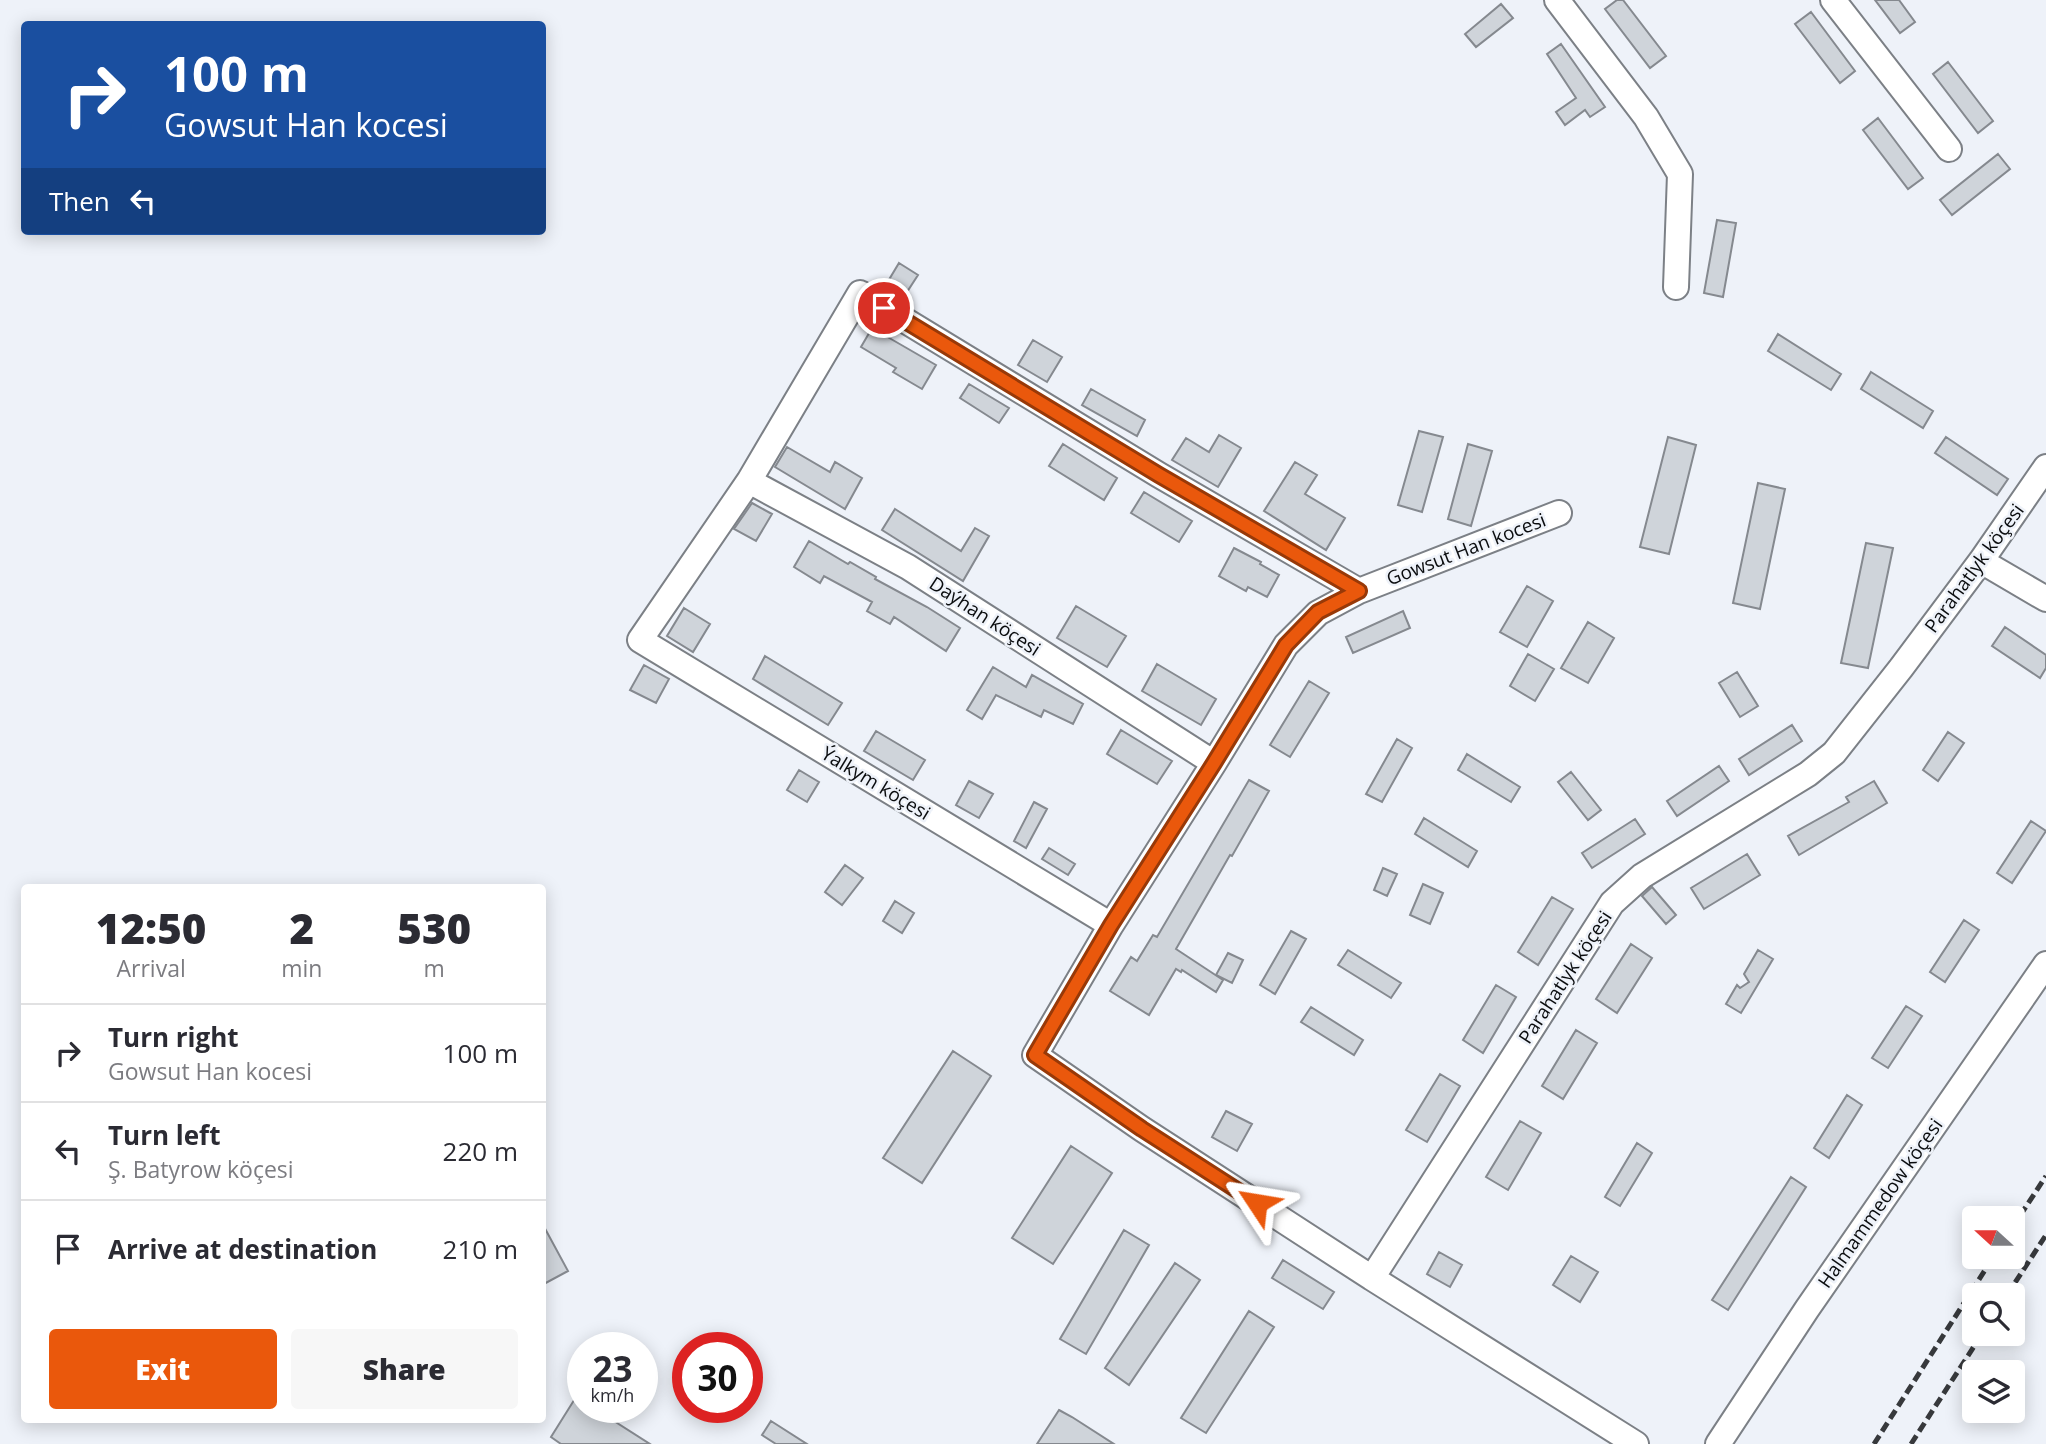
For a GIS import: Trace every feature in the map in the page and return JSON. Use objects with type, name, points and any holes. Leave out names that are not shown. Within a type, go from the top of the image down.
[{"type":"street","points":[[1557,0],[1646,117],[1680,174],[1676,287]]},
{"type":"street","points":[[1833,0],[1949,149]]},
{"type":"street","points":[[749,481],[860,293],[1159,475],[1359,591]]},
{"type":"street","name":"Parahatlyk köçesi","points":[[1372,1278],[1612,903],[1642,876],[1808,775],[1834,753],[1981,561],[2046,467]]},
{"type":"street","name":"Ýalkym köçesi","points":[[749,481],[640,640],[1111,925]]},
{"type":"street","name":"Daýhan köçesi","points":[[749,481],[908,567],[1214,763]]},
{"type":"street","name":"Gowsut Han kocesi","points":[[1372,1278],[1142,1129],[1035,1055],[1111,925],[1286,645],[1318,612],[1359,591],[1559,513]]},
{"type":"street","points":[[1981,561],[2046,599]]},
{"type":"street","name":"Halmammedow köçesi","points":[[1718,1444],[1807,1309],[2046,964]]},
{"type":"street","points":[[1372,1278],[1636,1444]]},
{"type":"building","points":[[1617,0],[1623,0],[1666,56],[1650,68],[1605,9]]},
{"type":"building","points":[[1875,0],[1899,0],[1915,22],[1900,33]]},
{"type":"building","points":[[1501,4],[1513,18],[1476,47],[1465,34]]},
{"type":"building","points":[[1811,12],[1855,71],[1840,83],[1795,24]]},
{"type":"building","points":[[1561,44],[1605,107],[1590,117],[1585,110],[1565,125],[1556,112],[1576,98],[1547,54]]},
{"type":"building","points":[[1948,62],[1993,121],[1978,133],[1933,74]]},
{"type":"building","points":[[1878,118],[1923,178],[1908,189],[1863,130]]},
{"type":"building","points":[[1998,154],[2010,169],[1952,215],[1940,200]]},
{"type":"building","points":[[1717,220],[1736,223],[1723,297],[1704,293]]},
{"type":"building","points":[[899,263],[918,275],[905,295],[887,283]]},
{"type":"building","points":[[872,328],[936,365],[922,389],[893,372],[896,368],[861,347]]},
{"type":"building","points":[[1778,334],[1841,374],[1831,390],[1768,351]]},
{"type":"building","points":[[1033,340],[1062,357],[1047,382],[1018,365]]},
{"type":"building","points":[[1871,372],[1933,411],[1923,428],[1861,389]]},
{"type":"building","points":[[969,384],[1009,408],[999,423],[960,398]]},
{"type":"building","points":[[1091,389],[1145,420],[1137,436],[1082,405]]},
{"type":"building","points":[[1419,431],[1443,437],[1422,512],[1398,505]]},
{"type":"building","points":[[1219,435],[1241,448],[1218,487],[1172,460],[1186,438],[1209,452]]},
{"type":"building","points":[[1668,437],[1696,445],[1669,554],[1640,547]]},
{"type":"building","points":[[1946,437],[2008,479],[1997,495],[1935,453]]},
{"type":"building","points":[[1063,444],[1117,478],[1104,500],[1049,466]]},
{"type":"building","points":[[1468,444],[1492,451],[1471,526],[1448,519]]},
{"type":"building","points":[[787,447],[830,472],[835,462],[862,478],[845,509],[775,467]]},
{"type":"building","points":[[1295,462],[1317,475],[1305,494],[1345,518],[1326,550],[1264,511]]},
{"type":"building","points":[[1758,483],[1785,489],[1760,609],[1733,603]]},
{"type":"building","points":[[1144,492],[1192,521],[1179,542],[1131,513]]},
{"type":"building","points":[[752,503],[772,514],[756,541],[734,529]]},
{"type":"building","points":[[895,509],[961,551],[975,528],[989,536],[963,581],[882,530]]},
{"type":"building","points":[[809,541],[848,564],[850,562],[960,628],[946,651],[894,617],[890,624],[867,611],[872,602],[824,576],[820,583],[794,567]]},
{"type":"building","points":[[1866,543],[1893,548],[1868,668],[1841,663]]},
{"type":"building","points":[[1234,548],[1279,575],[1267,597],[1248,587],[1246,591],[1219,576]]},
{"type":"building","points":[[1527,586],[1553,601],[1527,647],[1500,632]]},
{"type":"building","points":[[1076,606],[1126,636],[1107,667],[1057,638]]},
{"type":"building","points":[[684,608],[710,624],[693,652],[667,636]]},
{"type":"building","points":[[1403,611],[1410,628],[1353,653],[1346,637]]},
{"type":"building","points":[[1588,622],[1614,638],[1588,683],[1561,668]]},
{"type":"building","points":[[2005,627],[2046,655],[2046,668],[2040,678],[1992,646]]},
{"type":"building","points":[[1528,654],[1554,669],[1535,701],[1510,686]]},
{"type":"building","points":[[765,656],[842,703],[828,725],[753,679]]},
{"type":"building","points":[[1157,664],[1216,699],[1201,725],[1142,691]]},
{"type":"building","points":[[644,665],[669,679],[656,703],[630,690]]},
{"type":"building","points":[[993,667],[1026,687],[1032,675],[1083,704],[1073,724],[1044,710],[1041,717],[996,695],[982,719],[967,710]]},
{"type":"building","points":[[1737,672],[1758,706],[1740,717],[1719,683]]},
{"type":"building","points":[[1309,681],[1329,693],[1290,757],[1270,745]]},
{"type":"building","points":[[1792,725],[1802,741],[1749,775],[1739,759]]},
{"type":"building","points":[[1121,730],[1172,761],[1157,784],[1107,754]]},
{"type":"building","points":[[876,731],[925,760],[913,780],[864,751]]},
{"type":"building","points":[[1948,732],[1964,743],[1938,781],[1923,770]]},
{"type":"building","points":[[1397,739],[1412,748],[1382,802],[1366,794]]},
{"type":"building","points":[[1467,754],[1520,787],[1511,802],[1458,770]]},
{"type":"building","points":[[1719,766],[1729,781],[1677,816],[1667,801]]},
{"type":"building","points":[[799,770],[819,782],[807,802],[787,790]]},
{"type":"building","points":[[1571,772],[1601,810],[1588,820],[1558,782]]},
{"type":"building","points":[[1249,780],[1269,791],[1176,949],[1223,980],[1216,992],[1182,970],[1181,972],[1176,969],[1149,1015],[1110,991],[1131,957],[1137,961],[1153,935],[1157,937]]},
{"type":"building","points":[[969,781],[993,794],[979,818],[956,805]]},
{"type":"building","points":[[1874,781],[1887,803],[1799,855],[1788,836],[1849,802],[1846,797]]},
{"type":"building","points":[[1034,802],[1047,809],[1026,848],[1014,841]]},
{"type":"building","points":[[1424,818],[1477,851],[1468,867],[1415,834]]},
{"type":"building","points":[[1635,819],[1645,834],[1592,868],[1582,853]]},
{"type":"building","points":[[2031,821],[2046,831],[2012,883],[1997,873]]},
{"type":"building","points":[[1049,848],[1075,864],[1068,875],[1042,859]]},
{"type":"building","points":[[1747,854],[1760,875],[1704,909],[1691,888]]},
{"type":"building","points":[[845,865],[863,878],[842,905],[825,892]]},
{"type":"building","points":[[1383,868],[1397,874],[1387,896],[1374,890]]},
{"type":"building","points":[[1423,884],[1443,893],[1430,924],[1410,915]]},
{"type":"building","points":[[1652,887],[1676,915],[1666,924],[1642,896]]},
{"type":"building","points":[[1552,897],[1573,909],[1538,965],[1518,952]]},
{"type":"building","points":[[895,901],[914,913],[902,933],[883,921]]},
{"type":"building","points":[[1964,920],[1979,930],[1945,982],[1930,972]]},
{"type":"building","points":[[1291,931],[1306,939],[1275,994],[1260,985]]},
{"type":"building","points":[[1631,944],[1652,958],[1617,1013],[1596,999]]},
{"type":"building","points":[[1348,950],[1401,983],[1391,998],[1338,965]]},
{"type":"building","points":[[1758,950],[1773,959],[1741,1013],[1726,1004],[1737,985],[1740,988],[1749,982],[1744,974]]},
{"type":"building","points":[[1228,953],[1243,960],[1232,983],[1216,975]]},
{"type":"building","points":[[1496,985],[1516,997],[1483,1053],[1463,1040]]},
{"type":"building","points":[[1906,1006],[1922,1016],[1888,1068],[1872,1058]]},
{"type":"building","points":[[1311,1007],[1363,1040],[1354,1055],[1301,1022]]},
{"type":"building","points":[[1576,1030],[1597,1043],[1563,1099],[1542,1086]]},
{"type":"building","points":[[953,1051],[991,1076],[922,1183],[883,1158]]},
{"type":"building","points":[[1440,1074],[1460,1086],[1427,1142],[1406,1130]]},
{"type":"building","points":[[1847,1095],[1862,1105],[1829,1158],[1814,1148]]},
{"type":"building","points":[[1226,1111],[1252,1124],[1237,1151],[1212,1137]]},
{"type":"building","points":[[1520,1121],[1541,1133],[1508,1190],[1486,1177]]},
{"type":"building","points":[[1637,1143],[1652,1153],[1620,1206],[1605,1197]]},
{"type":"building","points":[[1071,1146],[1112,1173],[1053,1264],[1012,1238]]},
{"type":"building","points":[[1791,1177],[1806,1187],[1728,1310],[1712,1300]]},
{"type":"building","points":[[546,1230],[568,1271],[546,1283]]},
{"type":"building","points":[[1124,1230],[1149,1245],[1086,1354],[1060,1339]]},
{"type":"building","points":[[1439,1252],[1462,1265],[1450,1287],[1427,1274]]},
{"type":"building","points":[[1571,1256],[1598,1272],[1580,1302],[1553,1285]]},
{"type":"building","points":[[1283,1260],[1334,1292],[1323,1309],[1272,1278]]},
{"type":"building","points":[[1175,1263],[1200,1280],[1129,1385],[1105,1368]]},
{"type":"building","points":[[1249,1311],[1274,1327],[1206,1433],[1181,1418]]},
{"type":"building","points":[[1059,1410],[1072,1417],[1114,1444],[1037,1444]]},
{"type":"building","points":[[567,1411],[567,1423],[617,1423],[650,1444],[561,1444],[551,1437]]},
{"type":"building","points":[[771,1421],[807,1444],[776,1444],[762,1435]]},
{"type":"railway","points":[[2025,1208],[2046,1176]]},
{"type":"railway","points":[[2015,1283],[2046,1235]]},
{"type":"railway","points":[[1874,1444],[1986,1269]]},
{"type":"railway","points":[[1911,1444],[1974,1346]]},
{"type":"route","points":[[884,308],[1159,475],[1359,591],[1318,612],[1286,645],[1111,925],[1035,1055],[1142,1129],[1257,1203]]}]
